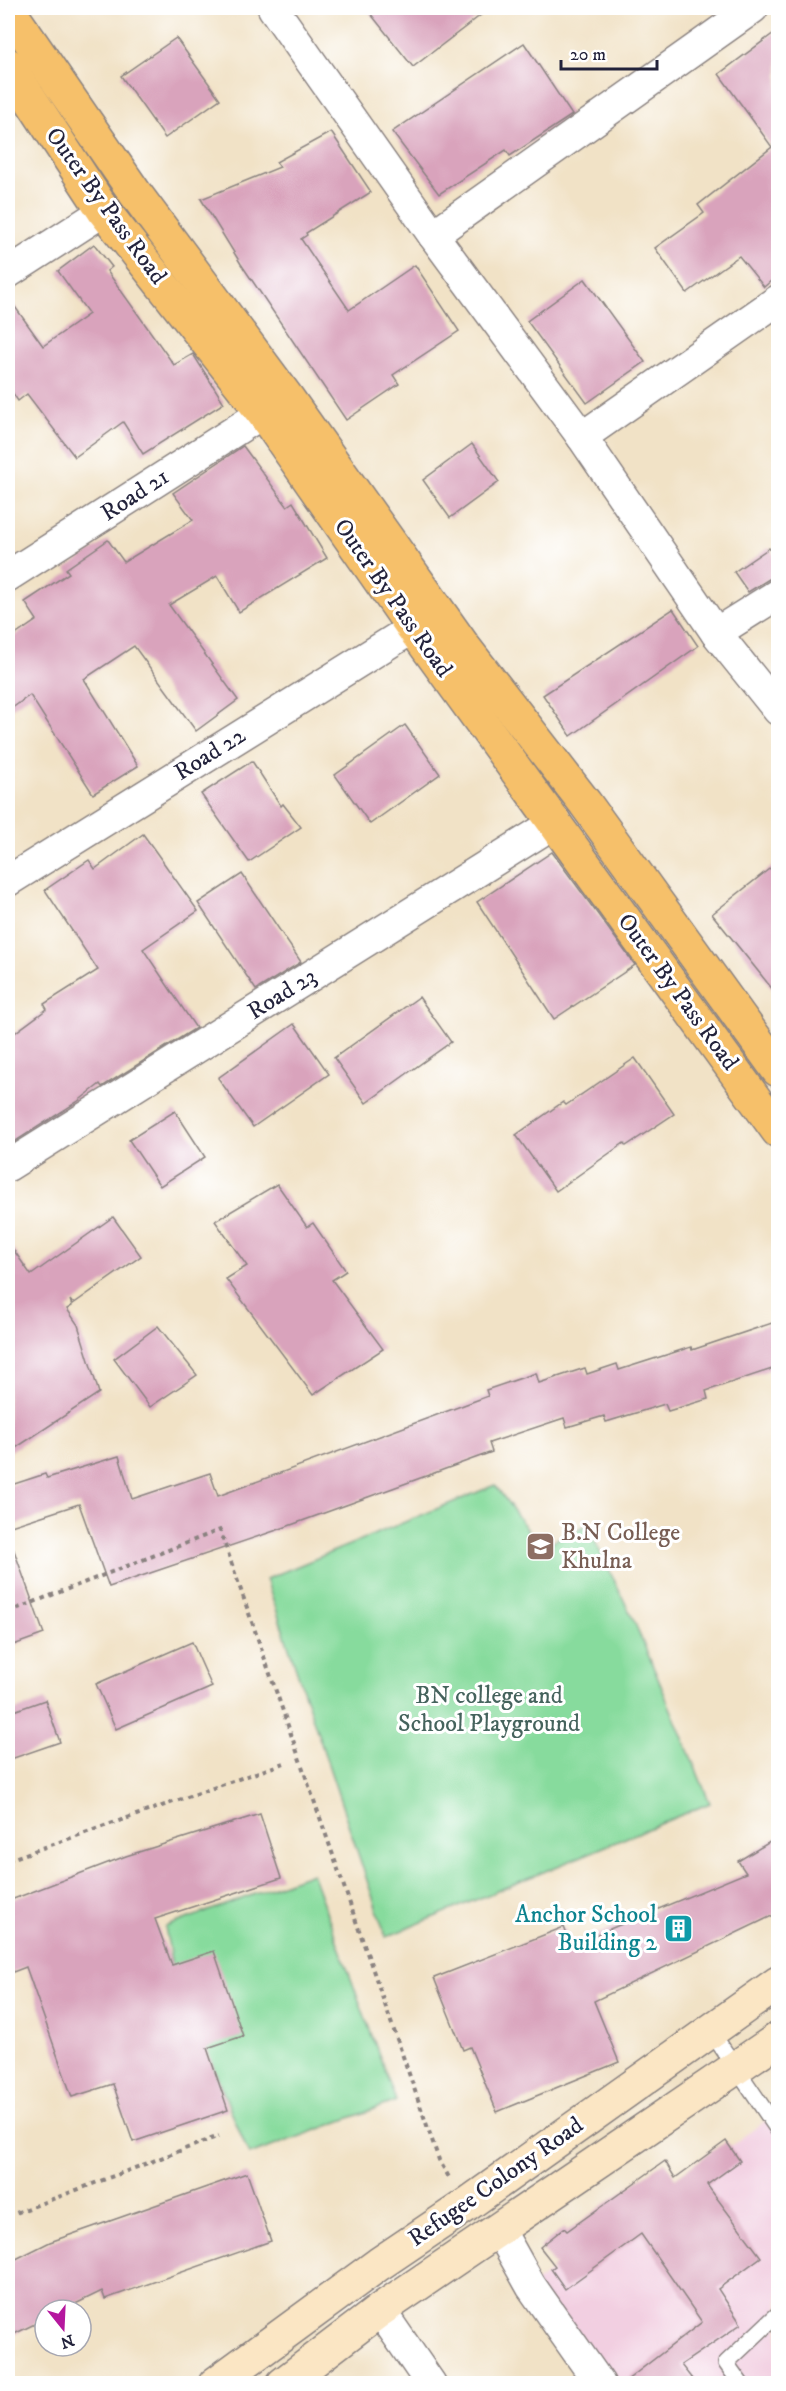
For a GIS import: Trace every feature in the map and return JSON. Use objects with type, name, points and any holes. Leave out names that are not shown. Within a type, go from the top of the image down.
[{"type":"main road","name":"Outer By Pass Road","points":[[8,9],[135,193],[288,399],[464,647],[585,803],[778,1070]]},
{"type":"main road","name":"Outer By Pass Road","points":[[8,65],[104,211],[263,413],[413,628],[556,822],[778,1131]]},
{"type":"main road","name":"Refugee Colony Road","points":[[215,2384],[379,2264],[465,2206],[778,1983]]},
{"type":"main road","name":"Refugee Colony Road","points":[[283,2384],[380,2310],[778,2039]]},
{"type":"street","points":[[433,235],[753,8]]},
{"type":"street","points":[[283,11],[433,235],[582,437],[716,633],[778,710]]},
{"type":"street","points":[[8,273],[104,211]]},
{"type":"street","points":[[582,437],[778,300]]},
{"type":"street","name":"Road 21","points":[[8,576],[263,413]]},
{"type":"street","points":[[716,633],[778,594]]},
{"type":"street","name":"Road 22","points":[[8,881],[413,628]]},
{"type":"street","name":"Road 23","points":[[8,1166],[556,822]]},
{"type":"street","points":[[499,2229],[531,2286],[600,2384]]},
{"type":"street","points":[[380,2310],[431,2384]]},
{"type":"lane","points":[[710,2030],[778,2130]]},
{"type":"lane","points":[[741,2384],[726,2363],[778,2314]]},
{"type":"path","points":[[8,1612],[220,1530],[439,2160],[465,2206]]},
{"type":"path","points":[[8,1860],[286,1762]]},
{"type":"path","points":[[8,2216],[219,2136]]},
{"type":"shaded area","points":[[778,2112],[778,2383],[600,2383],[531,2286]]},
{"type":"green space","name":"BN college and School Playground","points":[[495,1485],[540,1547],[587,1525],[634,1621],[710,1803],[386,1937],[266,1579]]},
{"type":"green space","points":[[312,1873],[396,2101],[249,2155],[172,1965],[165,1927]]},
{"type":"building","points":[[366,8],[490,8],[413,67]]},
{"type":"building","points":[[778,30],[778,275],[764,287],[739,256],[687,293],[655,248],[704,213],[698,205],[772,147],[719,74]]},
{"type":"building","points":[[176,38],[220,99],[165,138],[121,76]]},
{"type":"building","points":[[524,43],[572,115],[510,156],[506,150],[439,194],[392,132]]},
{"type":"building","points":[[331,132],[371,192],[306,233],[307,235],[301,239],[349,310],[415,265],[459,331],[393,375],[399,384],[346,420],[241,264],[201,199],[280,167],[276,162]]},
{"type":"building","points":[[94,244],[112,267],[107,271],[174,365],[193,354],[224,403],[143,454],[123,422],[75,457],[27,394],[18,401],[8,386],[8,297],[43,346],[89,314],[58,271]]},
{"type":"building","points":[[585,279],[645,362],[587,403],[527,321]]},
{"type":"building","points":[[472,444],[499,482],[450,518],[423,480]]},
{"type":"building","points":[[243,446],[287,506],[293,502],[327,558],[239,612],[217,576],[169,605],[238,700],[196,731],[134,646],[84,679],[138,766],[93,794],[30,695],[8,711],[8,640],[37,620],[25,602],[69,573],[66,569],[108,540],[124,562],[193,520],[173,493]]},
{"type":"building","points":[[769,548],[778,561],[778,577],[769,579],[748,592],[734,572]]},
{"type":"building","points":[[673,609],[698,646],[571,736],[543,695]]},
{"type":"building","points":[[405,725],[440,774],[370,824],[335,775]]},
{"type":"building","points":[[252,761],[281,806],[283,804],[301,827],[249,862],[201,794]]},
{"type":"building","points":[[143,834],[198,911],[143,949],[196,1028],[102,1087],[100,1084],[77,1102],[8,1146],[8,1038],[47,1009],[44,1004],[98,970],[45,890],[89,860],[95,869]]},
{"type":"building","points":[[552,852],[635,965],[554,1019],[477,902]]},
{"type":"building","points":[[778,862],[778,996],[712,914]]},
{"type":"building","points":[[242,874],[301,962],[256,990],[198,903]]},
{"type":"building","points":[[419,997],[451,1042],[366,1103],[334,1058]]},
{"type":"building","points":[[294,1024],[329,1074],[253,1127],[218,1078]]},
{"type":"building","points":[[635,1058],[674,1114],[626,1146],[624,1143],[556,1191],[516,1135],[563,1102],[566,1105]]},
{"type":"building","points":[[175,1111],[205,1157],[160,1186],[129,1140]]},
{"type":"building","points":[[277,1184],[307,1227],[313,1223],[346,1271],[332,1280],[383,1349],[313,1395],[226,1279],[247,1266],[215,1221]]},
{"type":"building","points":[[113,1217],[141,1256],[73,1304],[70,1300],[72,1306],[67,1309],[78,1325],[99,1393],[8,1453],[8,1242],[31,1275]]},
{"type":"building","points":[[778,1321],[778,1367],[706,1391],[708,1399],[668,1411],[665,1404],[606,1422],[604,1416],[567,1427],[564,1418],[489,1443],[492,1452],[280,1529],[109,1587],[79,1504],[8,1527],[8,1486],[45,1474],[47,1478],[119,1456],[132,1499],[210,1473],[218,1496],[488,1396],[486,1390],[536,1373],[539,1383],[585,1368],[587,1374],[617,1364],[619,1370],[691,1347],[692,1350]]},
{"type":"building","points":[[158,1326],[197,1375],[150,1407],[114,1359]]},
{"type":"building","points":[[11,1542],[44,1634],[8,1647],[8,1543]]},
{"type":"building","points":[[192,1642],[212,1687],[116,1729],[96,1684]]},
{"type":"building","points":[[45,1700],[60,1742],[8,1760],[8,1713]]},
{"type":"building","points":[[260,1814],[281,1878],[155,1919],[172,1965],[214,1951],[243,2036],[207,2048],[228,2110],[133,2142],[113,2084],[72,2097],[26,1967],[8,1974],[8,1901],[126,1856]]},
{"type":"building","points":[[778,1837],[778,1913],[594,2001],[619,2062],[497,2112],[470,2047],[463,2050],[434,1978],[564,1927],[571,1945],[746,1873],[738,1861]]},
{"type":"building","points":[[726,2141],[740,2161],[707,2185],[761,2257],[718,2289],[741,2324],[681,2365],[696,2384],[622,2384],[702,2322],[641,2234],[565,2289],[551,2269],[555,2266],[540,2247],[564,2228],[567,2231],[665,2161],[675,2178]]},
{"type":"building","points":[[247,2173],[271,2241],[105,2299],[102,2291],[88,2298],[33,2298],[33,2325],[8,2337],[8,2263],[50,2242]]},
{"type":"place","name":"B.N College Khulna","points":[[540,1547]]},
{"type":"place","name":"Anchor School Building 2","points":[[678,1929]]}]
